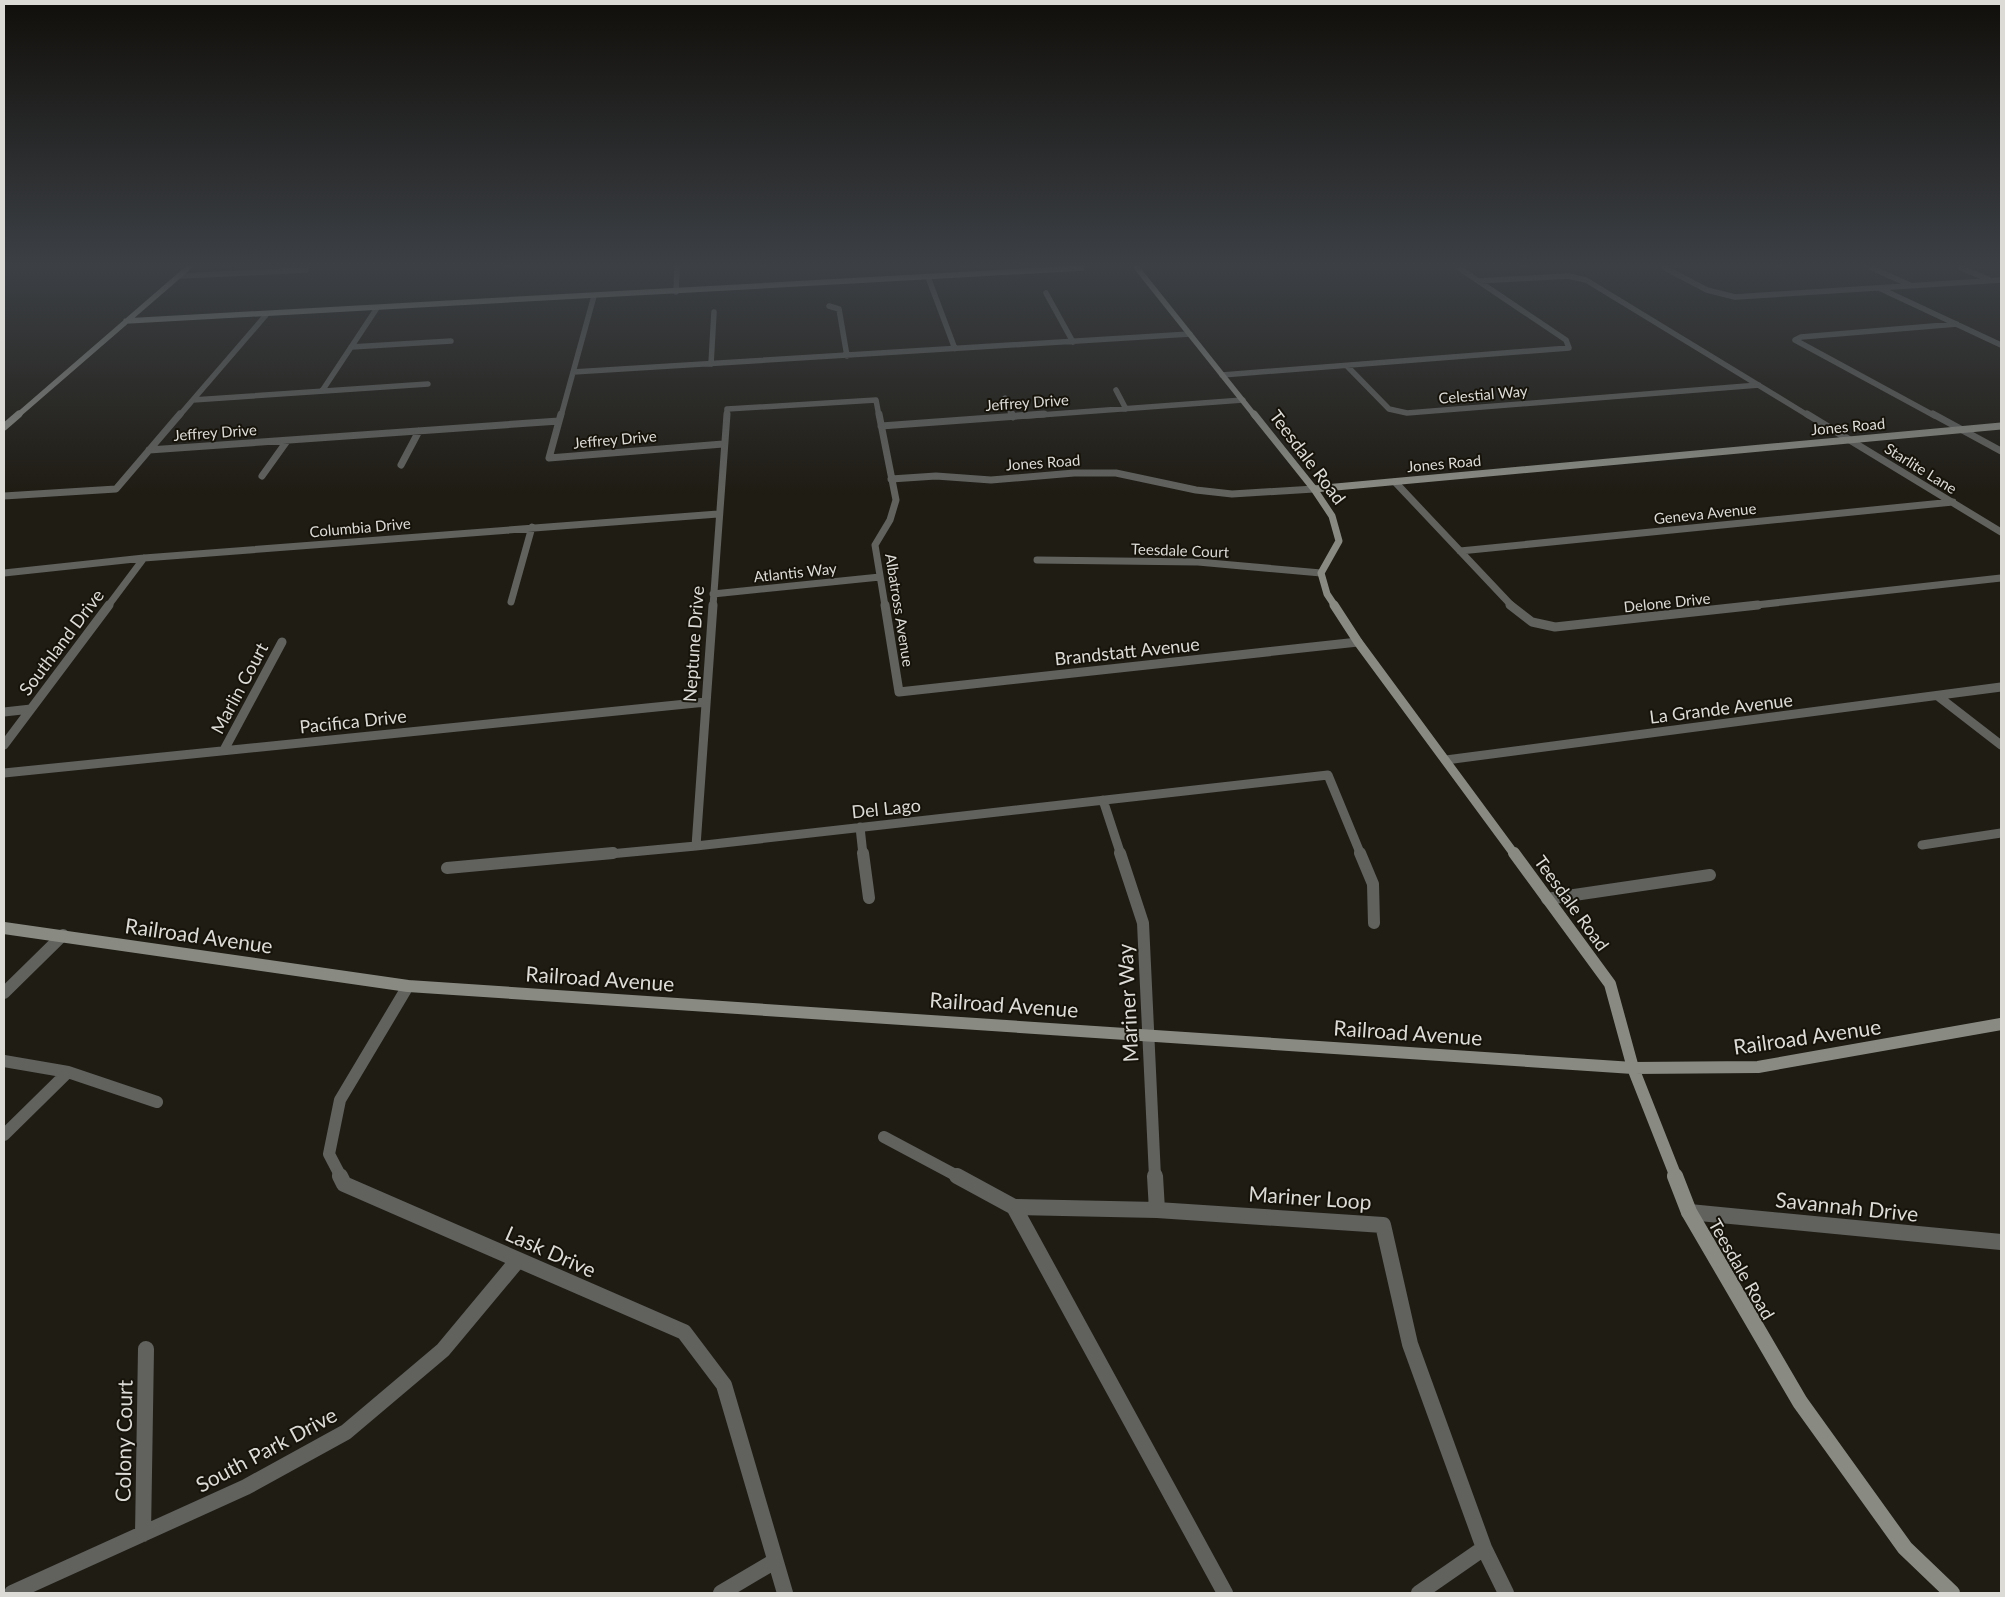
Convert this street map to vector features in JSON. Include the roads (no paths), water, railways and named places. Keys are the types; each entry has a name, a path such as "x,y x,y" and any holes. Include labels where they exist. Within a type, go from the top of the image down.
{"street":[{"path":"4,427 101,343"},
{"path":"149,450 241,343"},
{"path":"322,391 354,343"},
{"path":"351,347 426,343"},
{"path":"560,421 581,343"},
{"path":"711,364 712,343"},
{"path":"845,343 847,356"},
{"path":"953,343 955,349"},
{"path":"573,372 1064,343"},
{"name":"Teesdale Road","path":"1197,343 1314,489 1332,516 1338,541 1321,574 1327,594 1358,642 1610,984 1634,1068 1689,1212 1800,1402 1905,1548 1952,1593"},
{"path":"1222,375 1569,348 1567,343"},
{"name":"Starlite Lane","path":"1689,343 2001,532"},
{"path":"1800,343 2001,451"},
{"name":"Celestial Way","path":"1347,366 1389,408 1407,413 1759,385"},
{"path":"192,400 428,384"},
{"path":"1116,390 1126,409"},
{"path":"1004,398 1013,417"},
{"path":"723,444 727,409 876,400 881,426"},
{"name":"Jeffrey Drive","path":"881,426 1243,400"},
{"name":"Jeffrey Drive","path":"4,496 116,489 149,450 287,440 560,421 549,458 723,444"},
{"name":"Albatross Avenue","path":"881,426 896,500 890,520 875,545 899,692"},
{"name":"Jones Road","path":"891,479 936,476 991,480 1074,473 1116,473 1196,490 1232,494 1395,482 2001,426"},
{"path":"401,465 419,431"},
{"path":"262,476 287,440"},
{"name":"Neptune Drive","path":"696,846 723,444"},
{"name":"Delone Drive","path":"1395,482 1524,619 1543,627 1550,628 2001,578"},
{"name":"Geneva Avenue","path":"1460,551 1953,502"},
{"name":"Columbia Drive","path":"4,573 144,558 718,514"},
{"path":"511,602 532,527"},
{"name":"Southland Drive","path":"4,745 144,558"},
{"name":"Teesdale Court","path":"1037,560 1198,562 1321,574"},
{"name":"Atlantis Way","path":"713,594 880,577"},
{"name":"Marlin Court","path":"224,750 282,642"},
{"name":"Brandstatt Avenue","path":"899,692 1358,642"},
{"name":"La Grande Avenue","path":"1446,760 1939,697 2001,687"},
{"path":"1939,697 2001,745"},
{"name":"Pacifica Drive","path":"4,773 706,702"},
{"path":"4,712 31,709"},
{"name":"Del Lago","path":"446,868 696,846 1328,775 1373,884 1374,924"},
{"name":"Mariner Way","path":"1103,800 1144,923 1157,1210"},
{"path":"860,828 869,898"},
{"path":"1922,845 2001,833"},
{"path":"1547,899 1710,875"},
{"name":"Railroad Avenue","path":"4,928 64,935 408,986 1149,1034 1634,1068 1758,1067 2001,1024"},
{"path":"4,993 64,935"},
{"name":"Lask Drive","path":"408,986 340,1100 328,1154 344,1184 684,1332 724,1386 785,1593"},
{"path":"4,1061 68,1072 157,1102"},
{"path":"4,1135 68,1072"},
{"name":"Mariner Loop","path":"884,1137 1014,1207 1157,1210 1383,1225 1410,1344 1484,1548 1506,1593"},
{"path":"1014,1207 1225,1593"},
{"name":"Savannah Drive","path":"1689,1212 2001,1242"},
{"name":"South Park Drive","path":"12,1593 246,1488 346,1432 443,1350 518,1260"},
{"name":"Colony Court","path":"143,1534 146,1349"},
{"path":"1418,1593 1484,1548"},
{"path":"721,1593 775,1561"}]}
